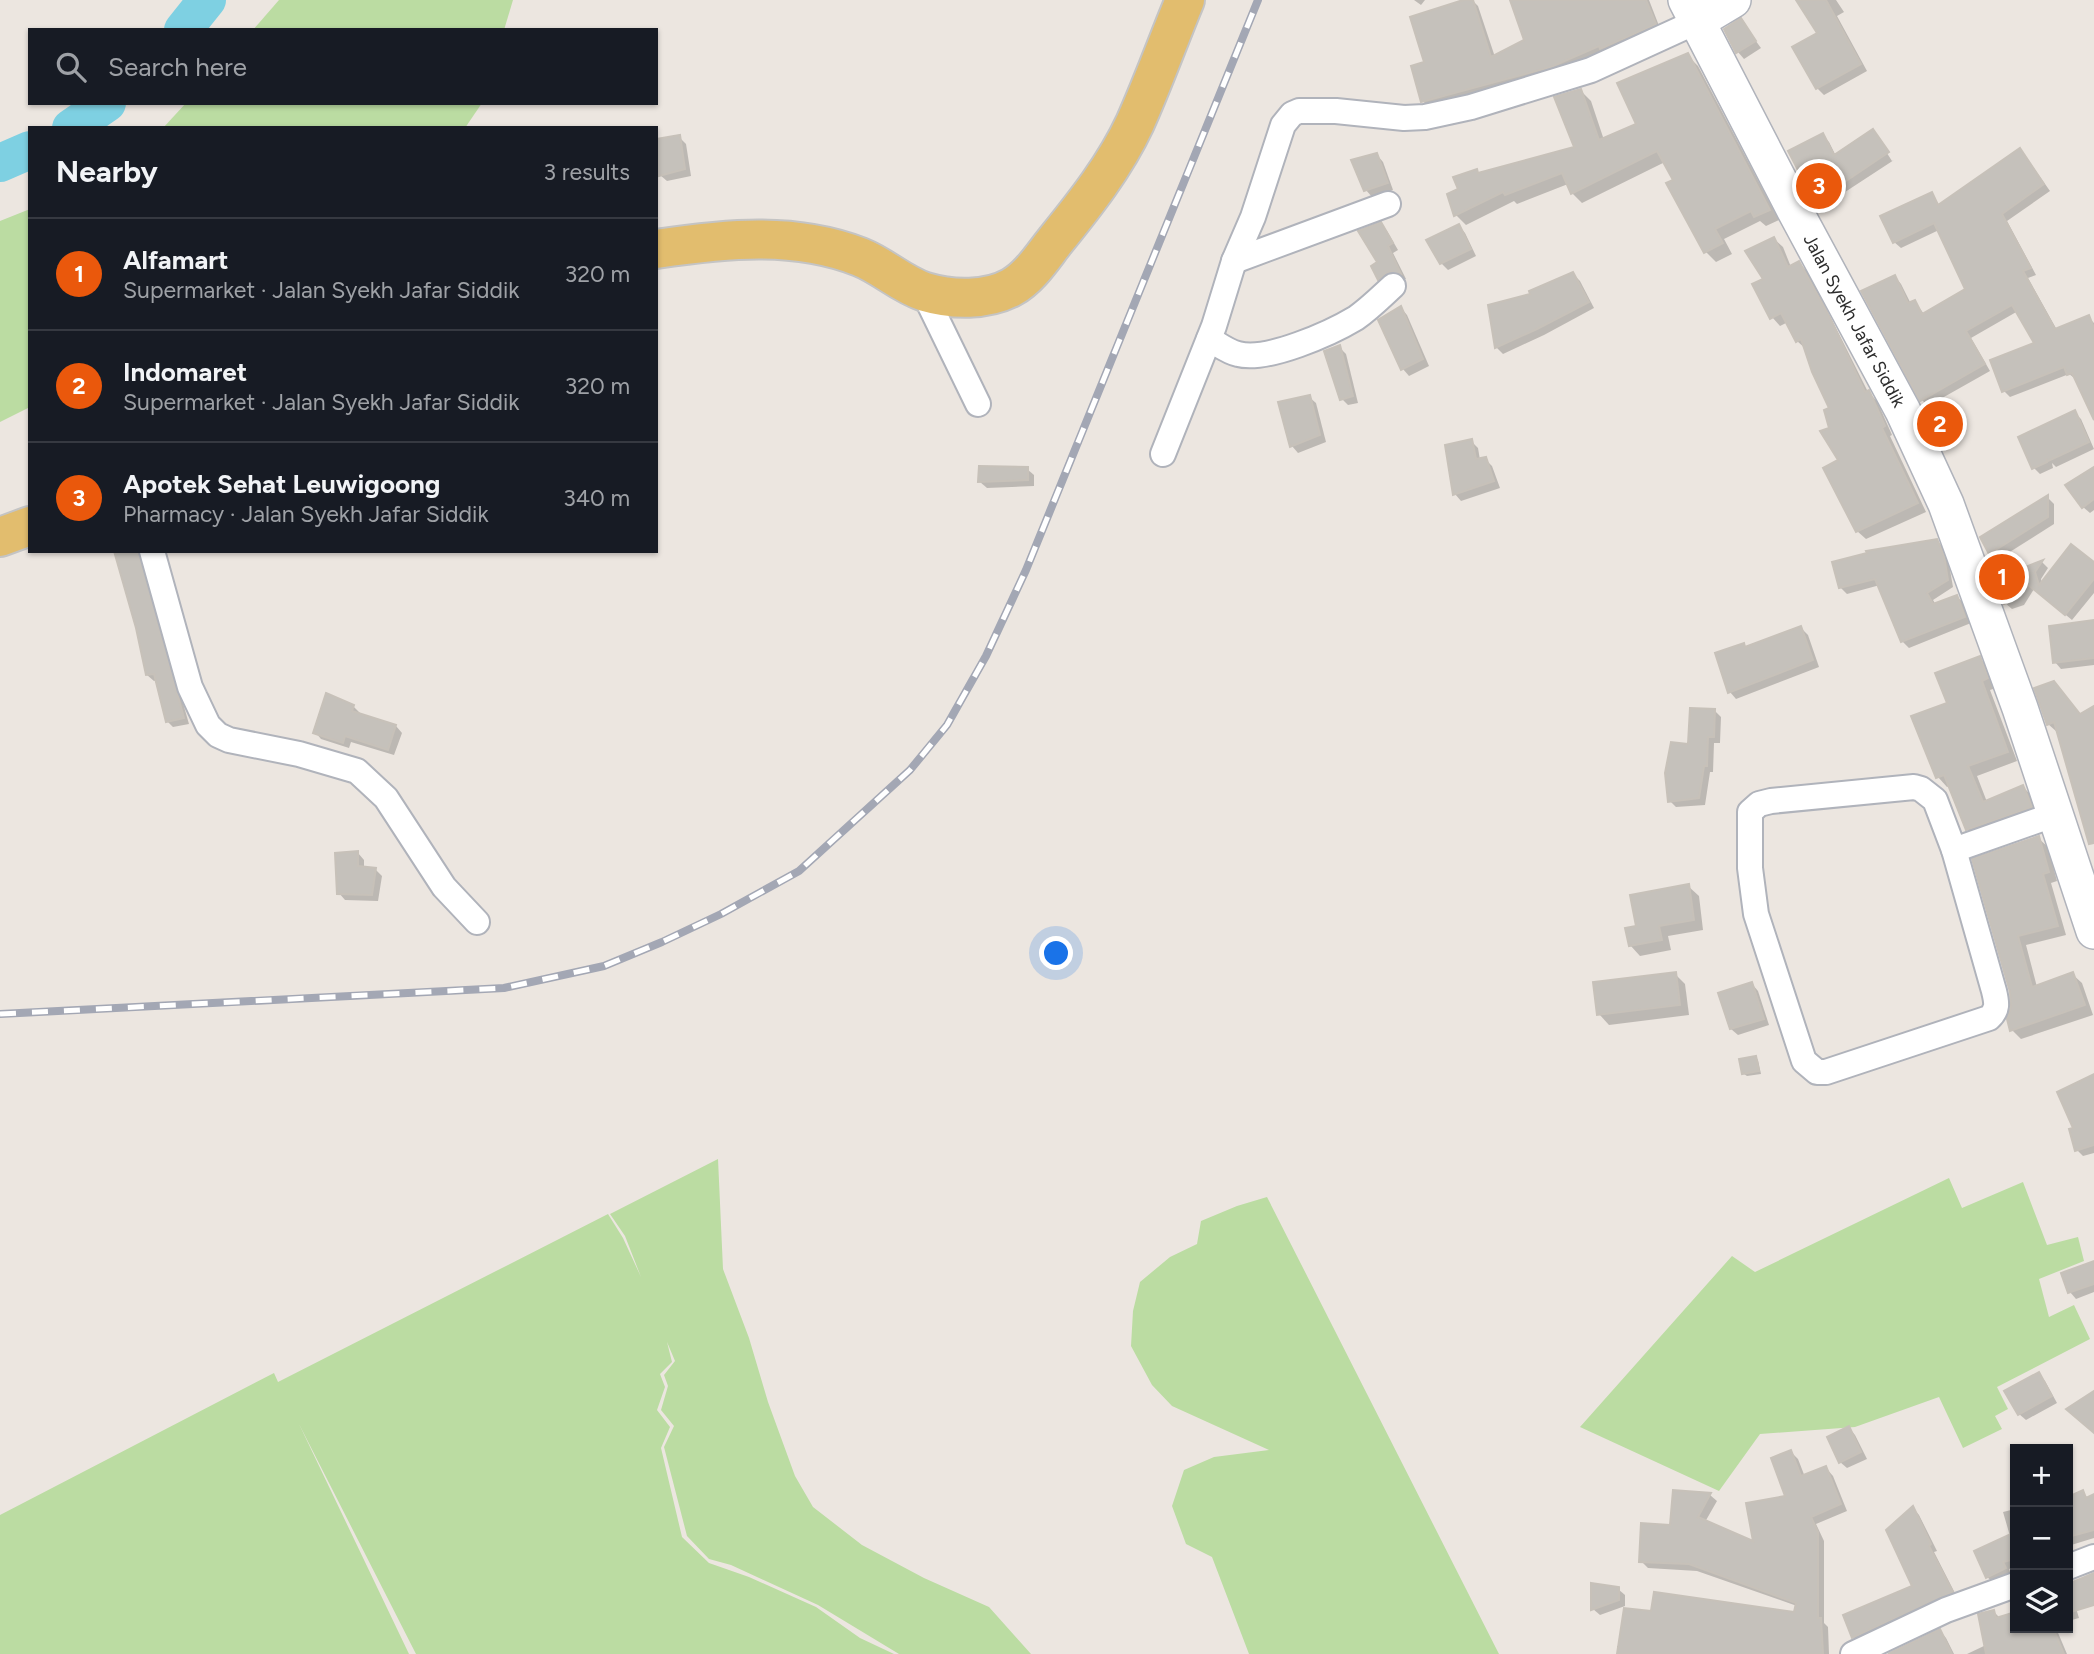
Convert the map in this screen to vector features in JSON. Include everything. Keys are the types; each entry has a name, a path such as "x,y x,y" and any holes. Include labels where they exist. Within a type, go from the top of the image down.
{"main road":[{"path":"658,249 772,238 803,241 829,246 860,257 922,291 966,298 994,294 1013,287 1031,271 1108,171 1135,124 1185,0"},
{"path":"1692,11 1733,0"},
{"name":"Jalan Syekh Jafar Siddik","path":"1692,11 1794,209 1903,411 1941,493 2020,708 2094,931"},
{"path":"0,537 28,527"}],"street":[{"path":"1163,454 1209,339 1283,125 1292,114 1299,111 1336,111 1404,118 1425,117 1471,107 1591,70 1692,11"},
{"path":"1234,261 1388,204"},
{"path":"1209,339 1241,355 1274,352 1339,328 1358,316 1393,286"},
{"path":"922,291 978,404"},
{"path":"153,553 190,687 208,725 218,735 229,740 299,754 357,771 386,798 444,887 477,922"},
{"path":"1921,789 1936,800 1954,850 1994,991 1997,1004 1995,1012 1989,1018 1976,1023 1826,1072 1817,1072 1804,1061 1756,914 1750,868 1750,811 1759,804 1772,801 1921,789"},
{"path":"1954,850 2056,814"},
{"path":"2073,1565 2094,1557"},
{"path":"1853,1654 1947,1610 2010,1587"}],"green space":[{"path":"279,0 513,0 505,28 255,28"},
{"path":"184,105 481,105 466,126 165,126"},
{"path":"28,210 28,408 0,422 0,221"},
{"path":"718,1159 723,1269 795,1476 813,1507 862,1545 924,1578 989,1607 1031,1654 899,1654 818,1605 731,1565 709,1559 687,1536 664,1447 674,1426 661,1410 668,1386 664,1375 675,1361 667,1342 672,1362 660,1374 665,1387 657,1410 670,1427 661,1448 682,1537 709,1563 749,1577 816,1607 860,1638 894,1654 416,1654 299,1424 409,1654 0,1654 0,1515 274,1373 278,1382 608,1214 623,1238 641,1277 625,1236 610,1214"},
{"path":"1949,1178 1962,1208 2023,1182 2047,1245 2078,1237 2084,1261 2039,1279 2049,1317 2074,1305 2090,1339 1997,1387 2008,1409 1995,1416 2002,1429 1963,1448 1939,1397 1855,1427 1760,1434 1719,1491 1580,1427 1732,1256 1755,1272"},
{"path":"1267,1197 1499,1654 1249,1654 1212,1557 1186,1544 1172,1506 1184,1470 1214,1457 1269,1450 1172,1406 1152,1385 1131,1346 1133,1311 1140,1282 1170,1257 1197,1244 1201,1221"}],"building":[{"path":"1463,0 1473,0 1491,57 1524,40 1510,0 1646,0 1656,24 1551,67 1421,102 1411,66 1424,62 1410,17"},
{"path":"1796,0 1826,0 1861,64 1816,89 1792,47 1817,33"},
{"path":"1741,18 1756,41 1736,53 1724,29"},
{"path":"1688,53 1770,210 1754,217 1751,211 1715,229 1723,243 1704,253 1666,183 1673,180 1657,151 1571,194 1562,173 1505,195 1503,192 1454,216 1447,194 1458,189 1453,177 1477,169 1478,173 1574,147 1554,97 1581,89 1599,140 1636,124 1617,83"},
{"path":"1873,129 1889,152 1834,189 1822,165 1801,176 1788,151 1823,133 1834,155"},
{"path":"680,135 685,169 659,176 658,139"},
{"path":"2020,148 2044,184 2002,214 2031,268 2023,271 2055,329 2089,315 2094,328 2094,420 2072,373 2067,375 2064,367 2002,392 1990,360 2034,343 2012,305 1966,331 1985,364 1920,401 1861,291 1895,275 1908,303 1915,300 1922,314 1965,289 1934,223 1893,243 1880,216 1932,192 1938,205"},
{"path":"1377,153 1388,183 1364,191 1351,160"},
{"path":"1381,222 1393,243 1388,246 1401,274 1389,272 1378,280 1371,266 1377,262 1358,231"},
{"path":"1459,224 1471,249 1440,264 1426,240"},
{"path":"1774,237 1788,267 1799,261 1829,316 1865,392 1869,390 1885,426 1882,428 1918,503 1856,532 1823,468 1838,460 1820,431 1829,428 1824,410 1829,408 1812,372 1801,339 1796,342 1781,313 1770,319 1752,284 1763,279 1745,251"},
{"path":"1573,272 1589,302 1495,348 1488,305 1530,294 1529,291"},
{"path":"1401,306 1423,359 1401,370 1378,320"},
{"path":"1340,345 1353,396 1340,400 1324,351"},
{"path":"1310,395 1320,435 1290,447 1278,402"},
{"path":"2075,410 2089,442 2032,469 2018,437"},
{"path":"1472,439 1476,459 1486,457 1494,481 1453,495 1445,445"},
{"path":"979,466 1028,467 1028,480 978,482"},
{"path":"2094,467 2094,499 2082,508 2065,485"},
{"path":"2048,495 2048,517 1989,554 1980,537"},
{"path":"1937,539 1944,556 1948,580 1927,593 1933,604 1957,595 1965,617 1901,642 1875,579 1839,588 1832,562 1867,553 1866,551"},
{"path":"2071,544 2094,562 2094,579 2065,615 2027,584 2017,599 2004,604 1995,579 2043,560 2035,572 2039,585"},
{"path":"115,553 139,553 184,718 166,722 154,674 146,675"},
{"path":"2094,620 2094,658 2053,663 2049,626"},
{"path":"1801,626 1813,660 1728,693 1715,653 1744,643 1745,647"},
{"path":"1980,656 1988,678 1982,681 2008,752 1968,766 1983,802 2023,785 2032,807 1966,830 1944,775 1936,778 1911,716 1947,703 1935,673"},
{"path":"2054,681 2080,714 2094,706 2094,843 2089,844 2054,722 2047,725 2034,688"},
{"path":"326,693 354,705 352,711 396,725 388,750 345,736 343,743 313,733"},
{"path":"1690,708 1715,709 1714,737 1708,737 1707,766 1704,766 1699,798 1668,802 1665,773 1671,742 1688,744"},
{"path":"2039,836 2049,872 2043,874 2058,926 2018,936 2032,987 2073,972 2085,1005 2010,1031 2007,1019 2011,1007 2010,992 1972,859"},
{"path":"358,851 358,866 376,868 372,895 337,894 335,853"},
{"path":"1689,884 1694,920 1659,926 1662,940 1629,946 1625,928 1636,926 1630,895"},
{"path":"1676,972 1680,1005 1597,1015 1593,982"},
{"path":"1752,982 1764,1019 1730,1029 1718,993"},
{"path":"1756,1056 1759,1071 1742,1074 1739,1059"},
{"path":"2094,1074 2094,1145 2075,1151 2069,1129 2073,1128 2057,1092"},
{"path":"2094,1261 2094,1284 2068,1293 2061,1273"},
{"path":"2039,1372 2052,1396 2018,1415 2004,1391"},
{"path":"2094,1391 2094,1433 2066,1409"},
{"path":"1849,1426 1861,1452 1839,1463 1827,1437"},
{"path":"1791,1450 1801,1476 1826,1466 1841,1504 1811,1517 1818,1532 1818,1618 1821,1618 1823,1654 1617,1654 1624,1608 1651,1611 1654,1592 1794,1612 1796,1603 1689,1564 1639,1562 1641,1523 1670,1525 1673,1490 1711,1493 1698,1517 1753,1541 1746,1503 1785,1496 1771,1458"},
{"path":"2083,1490 2086,1498 2094,1494 2094,1530 2073,1536 2073,1495"},
{"path":"1913,1506 1931,1544 1929,1546 1953,1592 1852,1638 1843,1615 1912,1586 1886,1530"},
{"path":"2010,1534 2010,1560 2003,1562 2006,1568 1986,1578 1974,1551"},
{"path":"2094,1573 2094,1605 2073,1611 2073,1582"},
{"path":"1591,1583 1619,1587 1619,1600 1591,1610"},
{"path":"1994,1610 1996,1618 2010,1614 2010,1633 2055,1633 2064,1654 1986,1654 1978,1614"},
{"path":"1940,1629 1952,1654 1888,1654"}],"waterway":[{"path":"185,28 207,0"},
{"path":"74,126 104,105"},
{"path":"0,163 28,151"}],"railway":[{"path":"0,1014 504,988 604,966 721,914 799,871 910,770 947,725 986,656 1026,570 1258,0"}],"place":[{"name":"Apotek Sehat Leuwigoong","path":"1819,186"},
{"name":"Indomaret","path":"1940,424"},
{"name":"Alfamart","path":"2002,577"}]}
